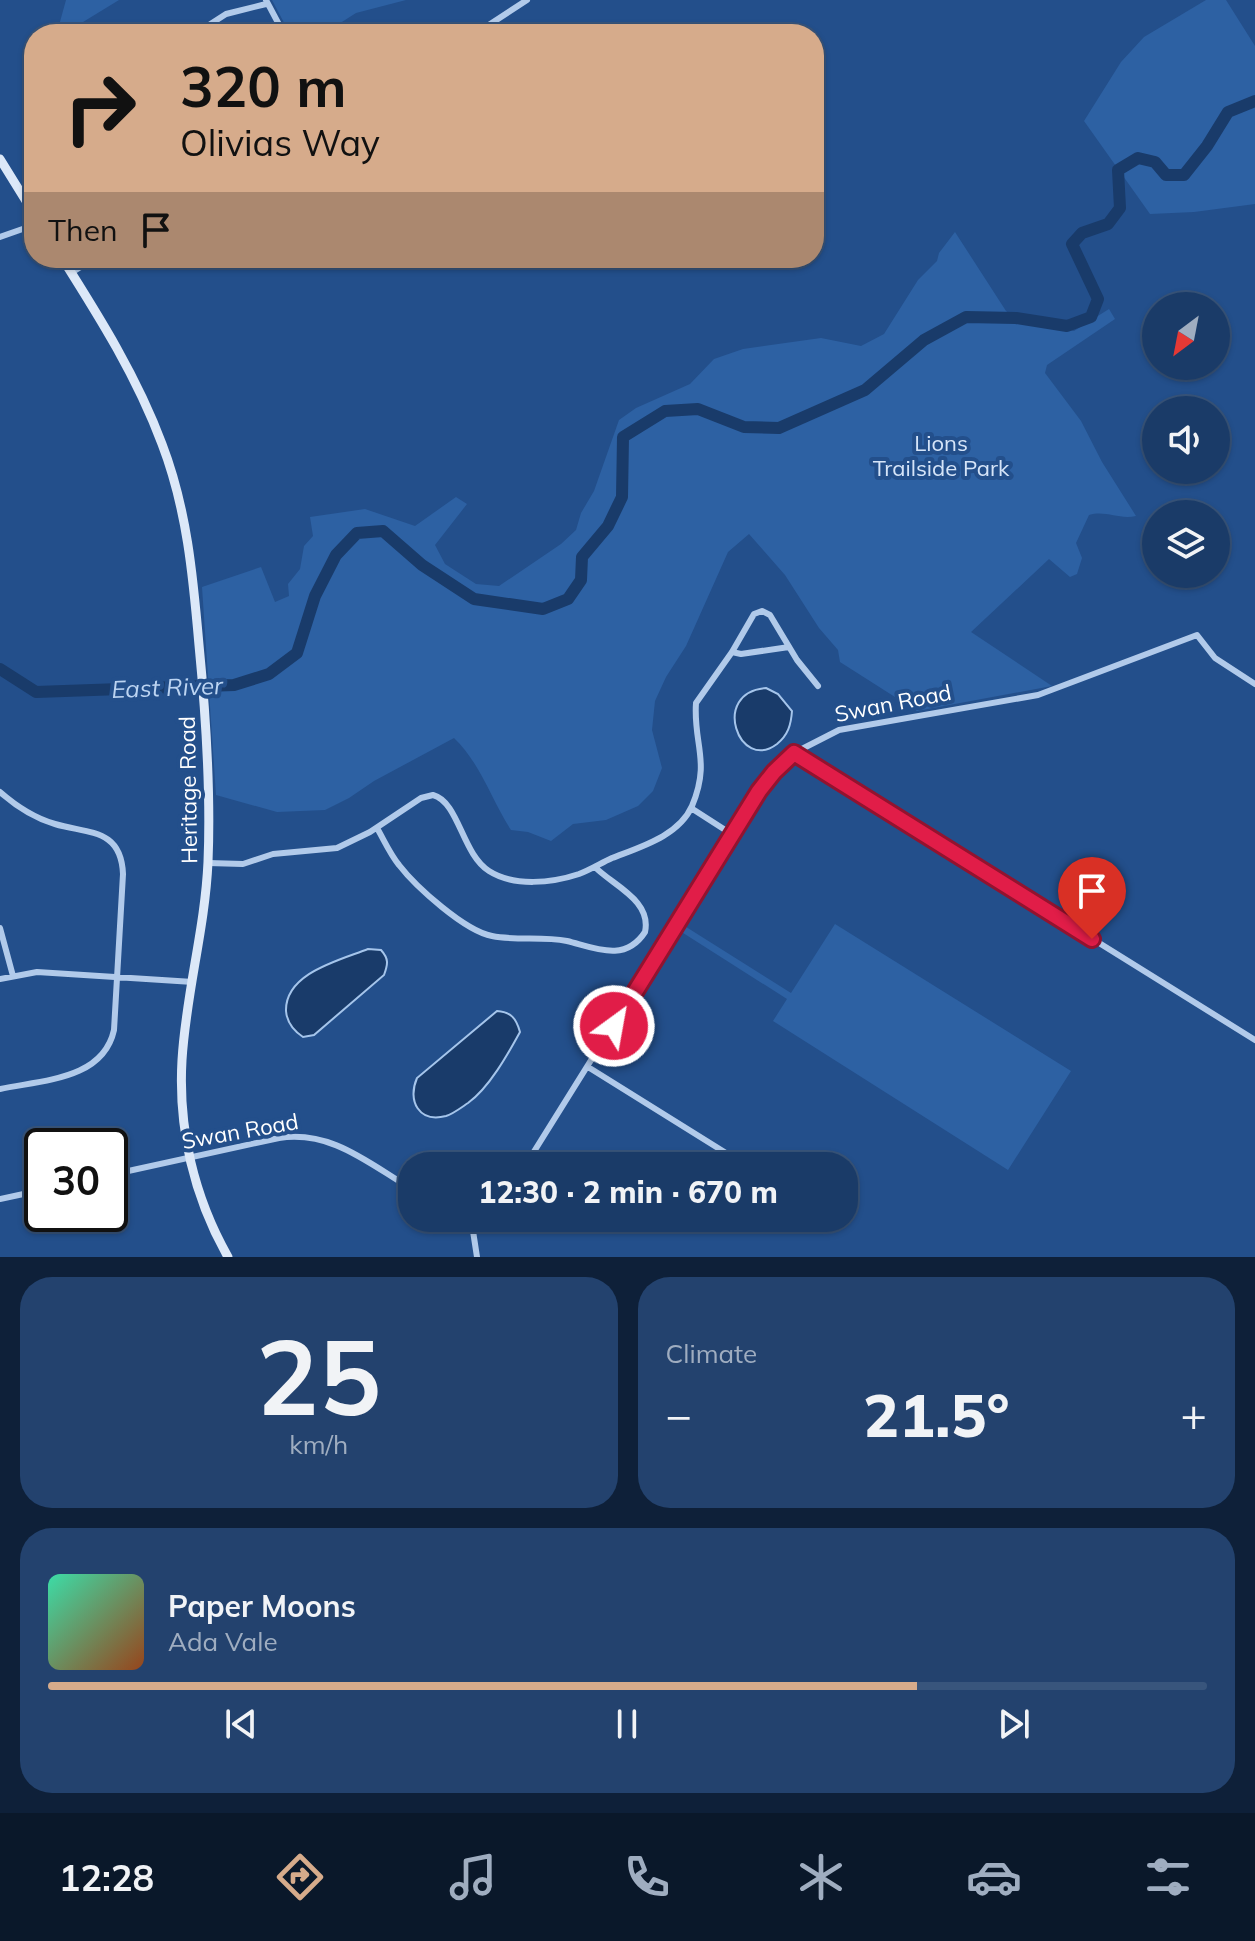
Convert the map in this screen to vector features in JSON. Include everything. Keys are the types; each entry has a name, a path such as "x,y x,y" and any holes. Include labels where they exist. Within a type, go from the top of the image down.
{"main road":[{"path":"0,159 24,198"},
{"name":"Heritage Road","path":"68,268 137,384 173,475 192,565 205,705 208,863 181,1083 190,1158 202,1201 228,1257"}],"street":[{"path":"490,24 527,0"},
{"path":"210,24 226,14 266,2 278,24"},
{"path":"0,237 24,230"},
{"path":"71,273 79,268"},
{"path":"208,863 243,864 273,854 333,849 377,828 421,798 435,795 447,804 474,858 502,878 518,881 580,874 657,840 683,819 691,808 703,768 696,703 753,616 760,612 770,615 818,686"},
{"name":"Swan Road","path":"534,1152 767,780 794,753 824,736 852,726 1051,692 1197,635 1215,658 1255,684"},
{"path":"732,652 741,654 789,647"},
{"path":"794,753 1255,1040"},
{"path":"0,792 36,817 99,834 117,849 123,869 114,1030 109,1047 98,1061 75,1073 0,1089"},
{"path":"691,808 733,835"},
{"path":"377,828 404,871 449,911 479,932 499,937 563,941 599,951 615,951 630,946 645,932 643,913 625,890 595,867"},
{"path":"0,928 13,976"},
{"path":"0,979 37,972 193,982"},
{"path":"588,1067 724,1152"},
{"name":"Swan Road","path":"128,1171 279,1138 314,1137 337,1144 398,1181"},
{"path":"0,1199 24,1194"},
{"path":"473,1232 477,1257"}],"green space":[{"path":"66,0 119,0 84,24 59,24"},
{"path":"272,0 406,0 356,13 339,24 285,24"},
{"path":"1206,0 1226,0 1255,46 1255,204 1150,214 1084,121 1121,62 1144,37"},
{"name":"Lions Trailside Park","path":"955,232 1006,311 1022,324 1074,331 1109,309 1115,319 1047,365 1045,373 1081,421 1136,516 1089,515 1076,543 1082,558 1077,574 1070,577 1049,559 971,632 1052,686 917,711 840,662 838,650 819,628 785,575 749,534 728,552 686,646 655,701 652,730 662,768 653,791 638,806 606,820 573,824 551,841 528,832 511,830 479,770 454,738 325,810 277,812 216,795 202,587 261,567 275,602 289,596 288,584 300,569 304,546 313,536 310,517 365,509 415,526 456,497 467,504 435,545 445,564 476,584 499,586 561,544 576,530 581,513 594,491 619,420 636,408 690,384 714,359 743,349 821,338 861,346 884,334 918,280 937,261 939,253"},
{"path":"835,924 1071,1071 1008,1170 773,1021 787,999 680,931 683,925 791,993"}],"shaded area":[{"path":"766,688 778,694 792,711 784,737 763,750 751,748 742,740 736,728 735,715 739,703 749,693"},
{"path":"368,949 381,950 387,959 384,975 314,1035 300,1035 289,1023 286,1011 294,987 329,963"},
{"path":"497,1011 512,1017 520,1032 491,1080 476,1097 452,1114 437,1117 422,1113 414,1095 417,1078"}],"waterway":[{"name":"East River","path":"0,669 36,692 234,685 269,674 297,653 315,596 336,555 357,533 383,531 422,565 474,599 543,609 568,599 581,580 582,557 608,526 622,497 623,437 665,411 698,409 744,427 779,428 865,390 924,340 966,317 1016,318 1067,326 1091,317 1098,299 1072,244 1082,233 1108,224 1120,208 1118,170 1138,158 1155,162 1166,175 1184,175 1228,112 1255,101"}],"route":[{"path":"614,1026 759,791 794,753 1092,939"}]}
